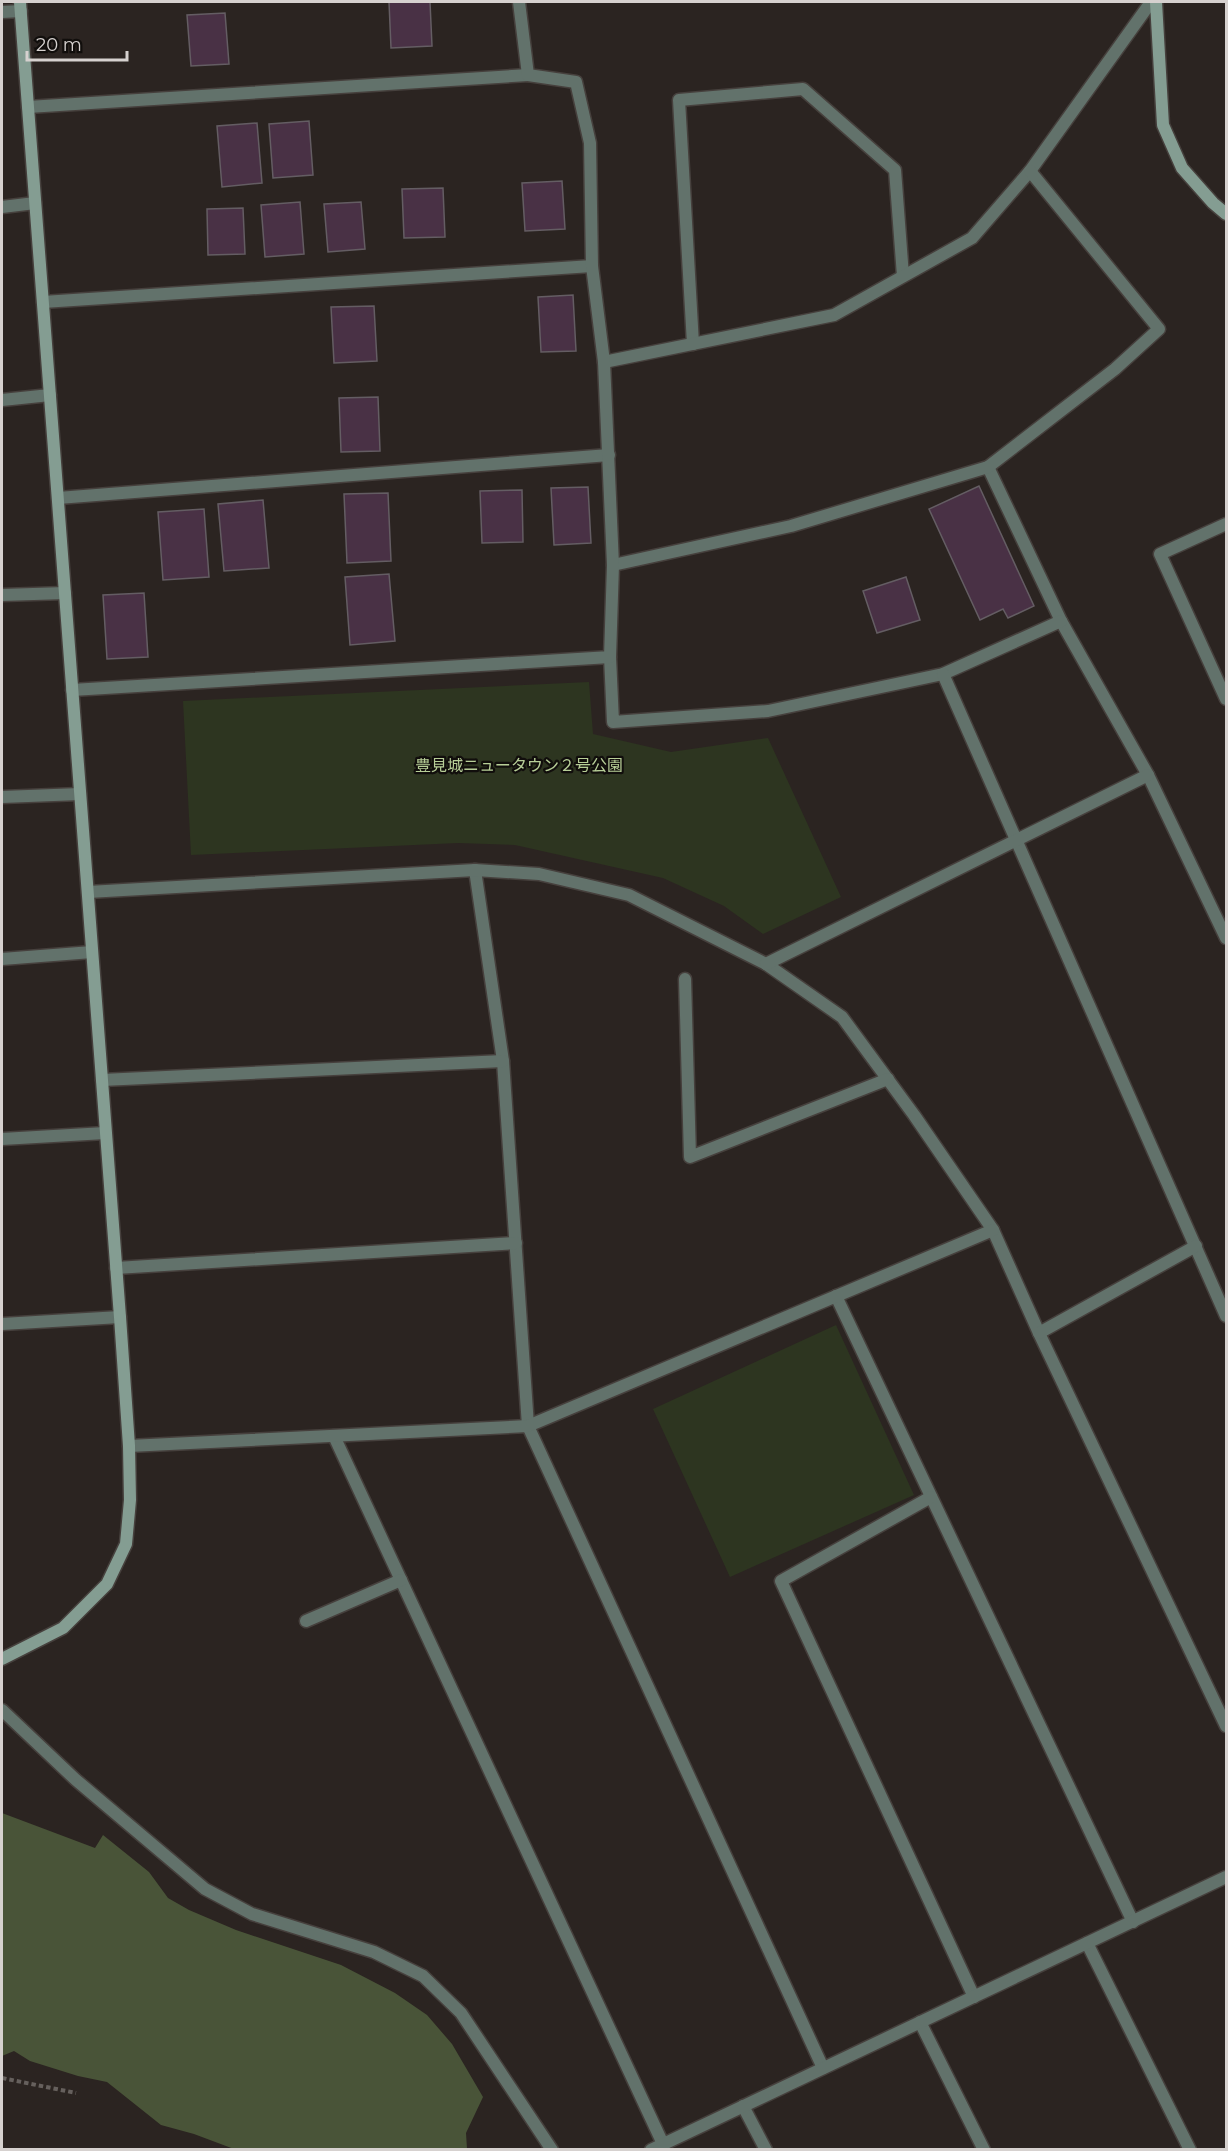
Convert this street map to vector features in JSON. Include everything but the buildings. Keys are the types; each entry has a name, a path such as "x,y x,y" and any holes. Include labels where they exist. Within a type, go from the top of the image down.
{"street":[{"path":"519,2 528,75"},
{"path":"604,362 834,315 972,238 1030,171 1151,2"},
{"path":"1156,2 1163,125 1182,168 1213,203 1227,214"},
{"path":"2,12 20,6 120,1317 129,1446 130,1500 126,1544 107,1584 63,1628 2,1659"},
{"path":"28,107 528,75 576,82 590,143 592,267 604,362 613,565 610,657 613,722 768,711 943,674 1061,621"},
{"path":"693,344 679,100 803,89 895,170 903,276"},
{"path":"613,565 791,526 988,467 1115,369 1159,329 1030,171"},
{"path":"2,207 35,203"},
{"path":"43,302 592,267"},
{"path":"2,400 50,395"},
{"path":"58,498 609,455"},
{"path":"988,467 1061,621 1148,775 1227,938"},
{"path":"1227,524 1160,554 1227,699"},
{"path":"2,595 65,593"},
{"path":"72,690 610,657"},
{"path":"943,674 1227,1316"},
{"path":"766,964 1148,775"},
{"path":"2,797 80,794"},
{"path":"88,892 475,870 538,874 629,895 766,964 842,1017 993,1230 1039,1333 1227,1726"},
{"path":"475,870 503,1061 528,1426 823,2067"},
{"path":"2,960 92,952"},
{"path":"685,979 690,1157 888,1079"},
{"path":"102,1080 503,1061"},
{"path":"2,1139 105,1133"},
{"path":"129,1446 528,1426 993,1230"},
{"path":"116,1268 516,1243"},
{"path":"1039,1333 1196,1246"},
{"path":"836,1296 1133,1922"},
{"path":"2,1324 120,1317"},
{"path":"334,1436 663,2144"},
{"path":"931,1497 781,1581 974,1997"},
{"path":"306,1621 402,1580"},
{"path":"2,1710 76,1780 205,1889 252,1914 374,1952 423,1976 461,2013 552,2150"},
{"path":"651,2150 1227,1877"},
{"path":"1087,1943 1190,2150"},
{"path":"920,2022 984,2150"},
{"path":"743,2106 766,2150"}],"path":[{"path":"2,2078 76,2093"}],"green space":[{"name":"豊見城ニュータウン２号公園","path":"589,682 593,734 671,752 768,738 841,897 763,934 724,906 663,878 515,845 458,843 191,855 183,701"},
{"path":"836,1325 914,1495 730,1577 653,1409"},
{"path":"2,1813 95,1848 103,1835 149,1872 168,1898 189,1910 236,1930 341,1965 395,1993 427,2015 452,2044 483,2097 466,2133 467,2149 234,2149 161,2125 107,2082 78,2076 30,2061 14,2051 2,2056"}]}
